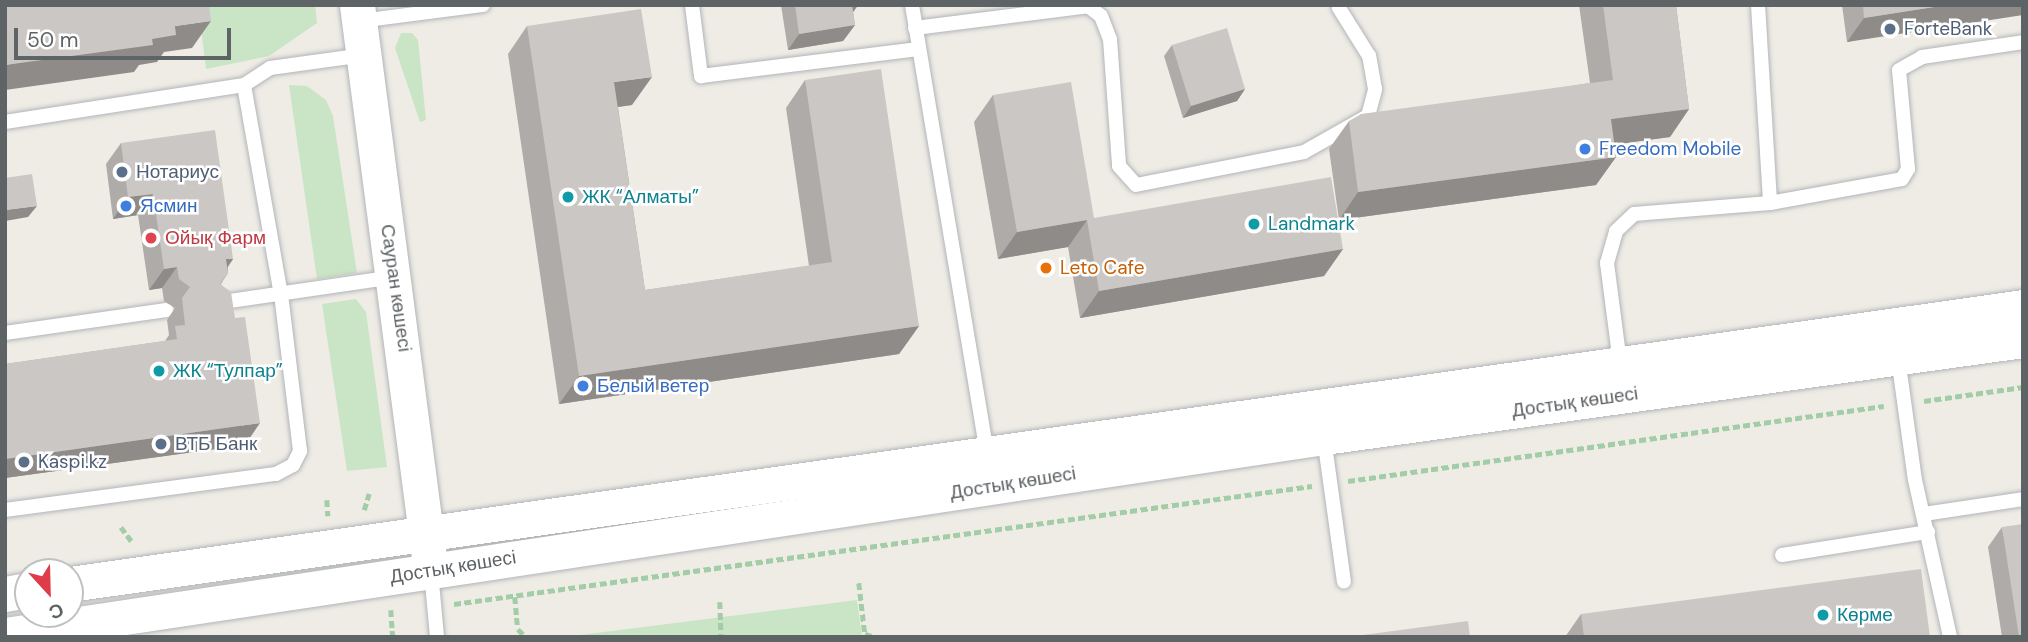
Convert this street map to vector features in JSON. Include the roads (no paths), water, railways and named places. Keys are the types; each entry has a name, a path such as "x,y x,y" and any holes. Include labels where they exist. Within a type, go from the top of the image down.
{"street":[{"name":"Сауран көшесі","path":"360,27 395,277 430,571"},
{"name":"Достық көшесі","path":"84,582 2023,307"},
{"name":"Достық көшесі","path":"5,635 1324,437 2023,340"}],"lane":[{"path":"5,122 244,85 270,68 360,27 483,5"},
{"path":"692,5 701,76 918,48"},
{"path":"912,5 988,454"},
{"path":"1758,5 1770,203"},
{"path":"915,29 1088,6 1101,16 1110,39 1119,166 1136,185 1304,152 1368,116 1375,89 1369,56 1339,8"},
{"path":"1620,365 1607,263 1616,231 1634,214 1770,203 1902,179 1908,169 1899,70 1922,57 2023,43"},
{"path":"5,510 276,474 293,465 300,451 281,295 244,85"},
{"path":"215,304 395,277"},
{"path":"5,333 166,310"},
{"path":"1898,358 1924,514 1950,637"},
{"path":"1324,437 1344,582"},
{"path":"1924,514 2023,499"},
{"path":"1782,555 1928,532"},
{"path":"430,571 437,637"}],"place":[{"name":"ForteBank","path":"1890,29"},
{"name":"Freedom Mobile","path":"1585,149"},
{"name":"Нотариус","path":"122,172"},
{"name":"ЖК “Алматы”","path":"568,197"},
{"name":"Ясмин","path":"126,206"},
{"name":"Landmark","path":"1254,224"},
{"name":"Ойық Фарм","path":"151,238"},
{"name":"Leto Cafe","path":"1046,268"},
{"name":"ЖК “Тулпар”","path":"159,371"},
{"name":"Белый ветер","path":"583,386"},
{"name":"ВТБ Банк","path":"161,444"},
{"name":"Kaspi.kz","path":"24,462"},
{"name":"Көрме","path":"1823,615"}]}
